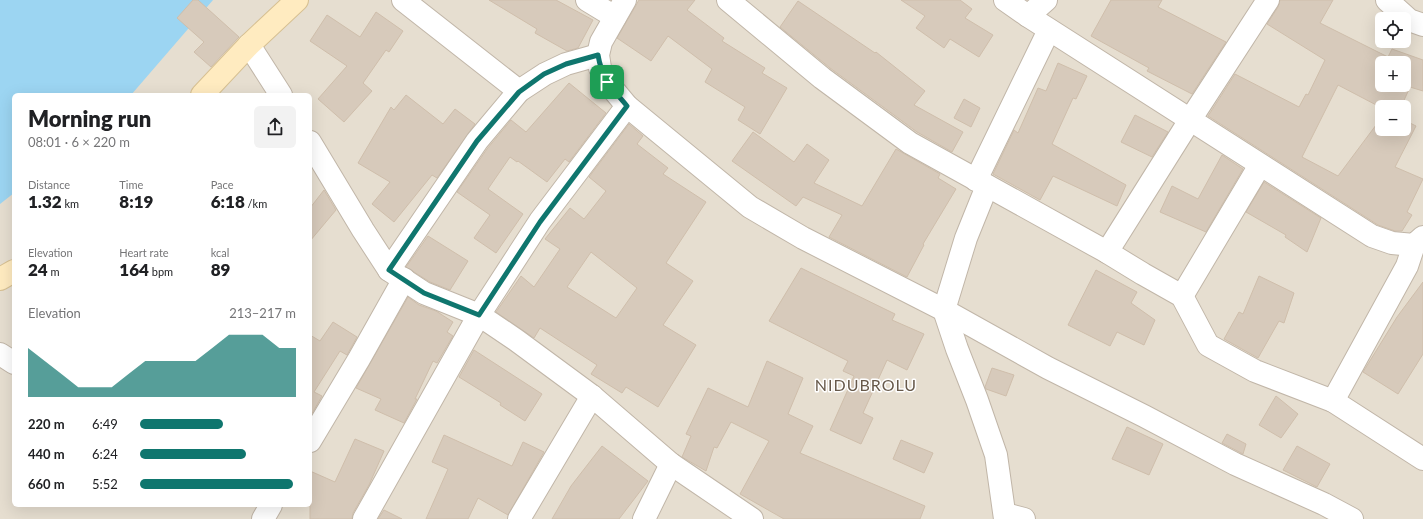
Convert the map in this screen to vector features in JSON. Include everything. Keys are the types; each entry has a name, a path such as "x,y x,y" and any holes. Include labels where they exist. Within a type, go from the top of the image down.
{"main road":[{"path":"204,93 249,45 297,0"}],"street":[{"path":"403,0 519,92"},
{"path":"587,0 620,8 601,42 598,55 600,68 607,82 627,106 750,207 802,238 944,310 1048,368 1235,464 1324,504 1352,519"},
{"path":"728,0 822,78 910,143 1182,296 1208,345 1255,371 1333,401 1423,459"},
{"path":"1005,0 1049,30 1372,236 1392,243 1418,241 1407,266 1333,401"},
{"path":"1028,16 1046,0"},
{"path":"1106,252 1268,0"},
{"path":"1387,0 1409,20 1423,25"},
{"path":"1011,517 996,455 944,310 982,183 1049,30"},
{"path":"249,45 280,93"},
{"path":"312,438 359,359 396,274 477,141 519,92 544,74 559,67 598,55"},
{"path":"364,519 479,315 540,222 627,106"},
{"path":"312,145 363,230 396,274 424,293 479,315 516,340 592,396 671,464 752,519"},
{"path":"1182,296 1260,165"},
{"path":"0,354 12,362"},
{"path":"519,519 592,396"},
{"path":"644,519 671,464"},
{"path":"263,519 270,507"}],"shaded area":[{"path":"0,0 1423,0 1423,519 0,519"}],"water":[{"path":"0,0 213,0 133,93 12,93 12,195 0,204"}],"building":[{"path":"193,0 198,0 239,37 211,67 194,52 204,42 177,18"},
{"path":"489,0 556,0 593,20 578,48 567,51 535,33 537,29"},
{"path":"639,0 695,0 687,10 724,38 722,41 765,68 762,73 787,88 760,134 738,120 745,107 705,82 712,69 668,36 651,61 617,38"},
{"path":"901,0 960,0 972,9 965,18 993,35 979,57 950,39 944,48 916,28 925,16"},
{"path":"1111,0 1162,0 1158,7 1226,42 1192,94 1147,71 1149,68 1091,36"},
{"path":"1280,0 1333,0 1320,23 1386,56 1375,56 1375,92 1408,92 1404,100 1375,100 1375,104 1338,85 1302,157 1338,176 1375,126 1375,136 1411,136 1395,167 1423,179 1407,212 1412,215 1402,231 1395,231 1378,225 1208,116 1235,74 1299,107 1306,94 1308,95 1325,60 1267,24 1278,7"},
{"path":"798,1 875,53 876,52 925,91 914,105 963,132 952,152 917,132 830,68 780,27"},
{"path":"376,12 403,31 389,52 386,50 363,83 372,91 344,122 318,99 347,66 310,41 327,15 360,37"},
{"path":"1392,49 1423,60 1423,91 1411,87 1411,56 1388,56"},
{"path":"1058,63 1087,76 1076,99 1073,98 1052,144 1126,185 1117,206 1053,176 1040,200 993,174 1014,130 1018,133 1038,88 1046,91"},
{"path":"569,83 606,113 569,162 565,159 547,182 510,157 488,189 523,214 496,253 474,238 490,215 457,192 487,149 511,120 526,132"},
{"path":"406,95 443,124 455,109 475,124 437,178 432,175 394,222 372,204 390,182 358,163 391,107 394,110"},
{"path":"964,99 980,108 971,127 954,118"},
{"path":"1135,115 1168,132 1152,157 1121,142"},
{"path":"629,124 643,136 637,144 668,168 663,174 706,202 666,263 693,281 663,325 696,345 658,407 626,387 622,393 591,374 597,365 540,328 534,338 496,312 521,276 534,287 560,249 545,239 570,208 584,219 606,191 589,177","holes":["591,252 637,288 616,318 567,287"]},
{"path":"1411,124 1416,126 1411,136"},
{"path":"753,132 794,162 807,144 829,160 814,183 862,206 896,149 940,174 938,178 956,189 923,244 924,245 907,277 829,237 842,215 803,197 796,206 732,161"},
{"path":"1222,155 1243,169 1206,232 1160,212 1172,186 1198,199"},
{"path":"1264,182 1321,218 1307,252 1285,237 1286,235 1246,212"},
{"path":"324,190 336,210 312,239 312,205"},
{"path":"428,236 468,261 450,290 430,282 406,267"},
{"path":"801,268 895,314 892,320 924,334 907,370 887,360 863,413 873,418 861,444 830,430 854,376 843,371 848,361 769,321"},
{"path":"1096,270 1137,292 1131,303 1155,320 1144,345 1117,332 1110,346 1068,325"},
{"path":"1259,276 1294,293 1284,323 1279,321 1258,358 1224,339 1239,312 1243,314"},
{"path":"1423,282 1423,354 1398,394 1363,372 1397,317"},
{"path":"408,297 419,305 436,311 453,322 447,332 453,336 437,363 433,361 415,399 417,399 404,423 375,410 381,399 356,388"},
{"path":"333,322 357,337 347,355 340,351 314,392 322,396 312,414 312,336 320,341"},
{"path":"474,350 542,394 525,421 500,405 501,403 459,377"},
{"path":"767,361 803,378 788,414 813,426 800,453 925,506 920,519 784,519 740,494 769,441 731,422 717,448 714,447 706,471 682,457 691,436 686,434 708,388 748,407"},
{"path":"992,368 1014,375 1006,396 986,389 985,387"},
{"path":"1276,396 1298,414 1281,438 1259,425"},
{"path":"1127,427 1163,444 1149,475 1112,459"},
{"path":"1227,434 1246,444 1243,454 1222,443"},
{"path":"444,435 512,466 523,442 544,452 508,515 478,498 468,519 426,519 448,469 432,462"},
{"path":"355,439 384,451 369,485 353,513 352,519 310,519 310,507 312,507 312,472 335,482"},
{"path":"901,440 933,453 924,473 893,459"},
{"path":"602,446 648,481 619,519 552,519 571,486"},
{"path":"1297,446 1330,464 1317,487 1283,470"},
{"path":"384,510 402,519 378,519"}],"district":[{"name":"NIDUBROLU","path":"866,384"}],"route":[{"path":"598,55 600,68 607,82 627,106 540,222 479,315 424,293 389,270 477,141 519,92 544,74 566,64 598,55"}]}
